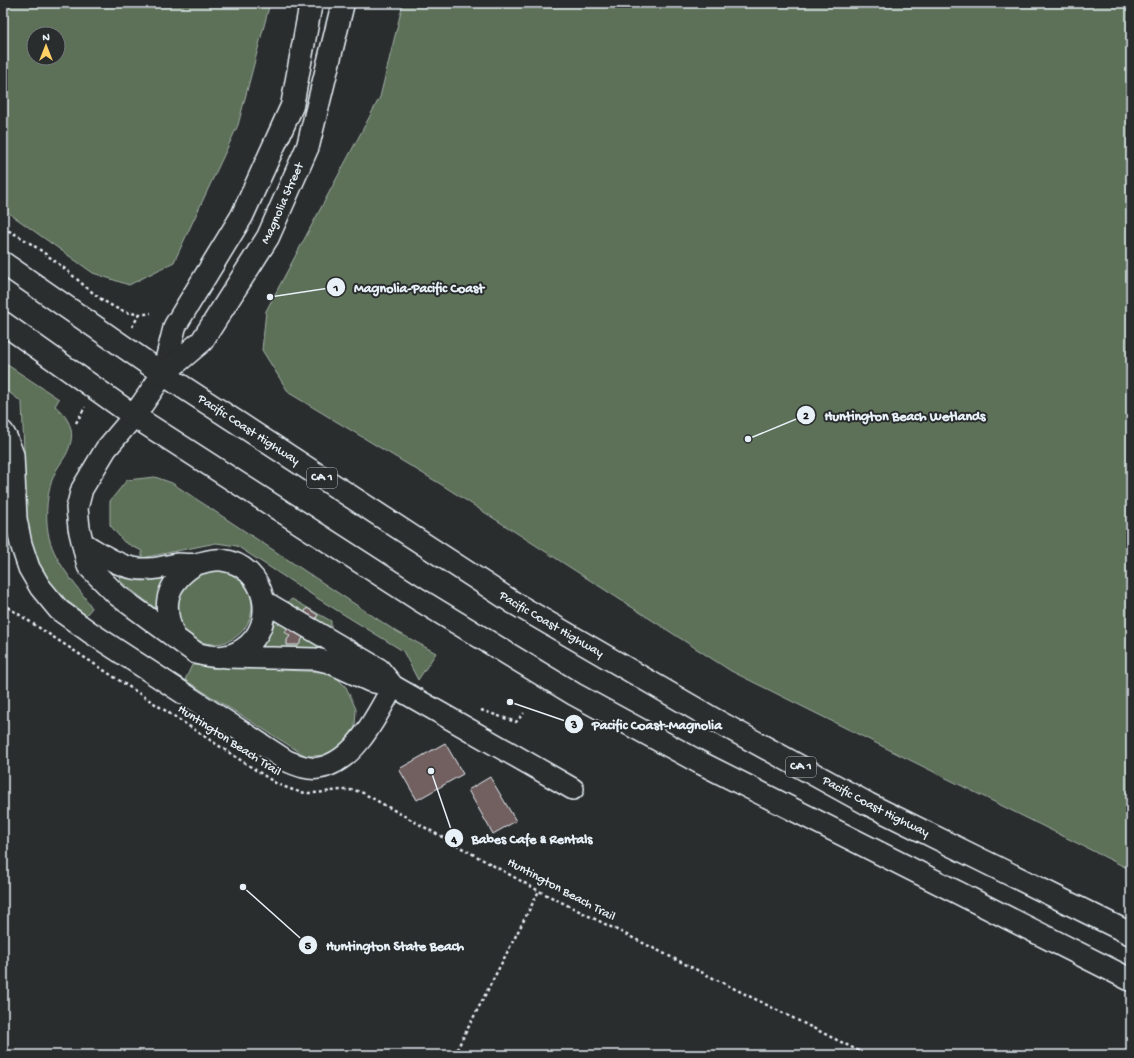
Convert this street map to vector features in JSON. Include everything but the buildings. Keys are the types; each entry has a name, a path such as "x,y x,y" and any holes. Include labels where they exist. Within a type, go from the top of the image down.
{"main road":[{"name":"Magnolia Street","path":"163,374 175,326 242,216 292,106 311,3"},
{"name":"Magnolia Street","path":"134,416 163,374 202,341 268,237 308,146 343,3"},
{"name":"Pacific Coast Highway","path":"3,263 163,374 514,603 715,720 868,804 1131,934"},
{"path":"3,323 134,416 418,600 574,694 699,762 1131,980"}],"lane":[{"path":"134,416 106,448 82,488 77,508 79,528 88,566 101,581 196,653 208,657 316,660 329,662 370,681 393,686 573,789"},
{"path":"3,432 13,455 16,519 21,544 29,568 40,587 59,610 91,633 280,756 303,767 319,768 339,761 355,748 393,686"},
{"path":"84,544 131,568 153,570 178,564 196,564"},
{"path":"175,638 167,611 168,596 174,583 184,571 196,564 209,560 223,560 236,564 247,571 256,580 262,590 265,602 264,617 259,632 249,644 236,653 221,657"},
{"path":"265,602 379,669 393,686"}],"path":[{"path":"3,228 60,265 112,306 139,316 151,313"},
{"name":"Huntington Beach Trail","path":"3,604 277,784 295,791 311,793 342,789 354,789 363,793 539,891 867,1055"},
{"path":"474,708 516,722 524,713"},
{"path":"454,1055 539,891"}],"green space":[{"path":"3,3 270,3 238,125 174,262 129,285 93,273 3,209"},
{"path":"403,3 1131,3 1131,870 731,671 442,485 289,393 262,350 266,311 380,97"},
{"path":"3,362 59,399 55,406 70,424 72,435 69,448 56,471 50,488 47,503 47,525 50,542 54,552 66,572 92,608 86,615 58,594 35,557 27,525 22,402 3,388"},
{"path":"155,477 172,483 394,630 436,653 418,680 403,651 237,546 216,543 142,558 142,551 124,542 110,525 110,501 127,480"},
{"path":"214,568 228,571 241,579 249,592 252,606 249,620 241,633 228,641 214,644 200,641 187,633 179,620 176,606 179,592 187,579 200,571"},
{"path":"120,577 142,581 169,578 159,611 120,581"},
{"path":"292,599 331,621 331,629 289,606 288,602"},
{"path":"276,614 319,643 318,648 266,648 263,645 272,628"},
{"path":"192,665 322,672 336,677 346,687 356,709 355,727 344,743 329,755 306,756 185,680"}],"place":[{"name":"Magnolia-Pacific Coast","path":"270,297"},
{"name":"Huntington Beach Wetlands","path":"748,439"},
{"name":"Pacific Coast-Magnolia","path":"510,702"},
{"name":"Babes Cafe & Rentals","path":"431,771"},
{"name":"Huntington State Beach","path":"243,887"}]}
